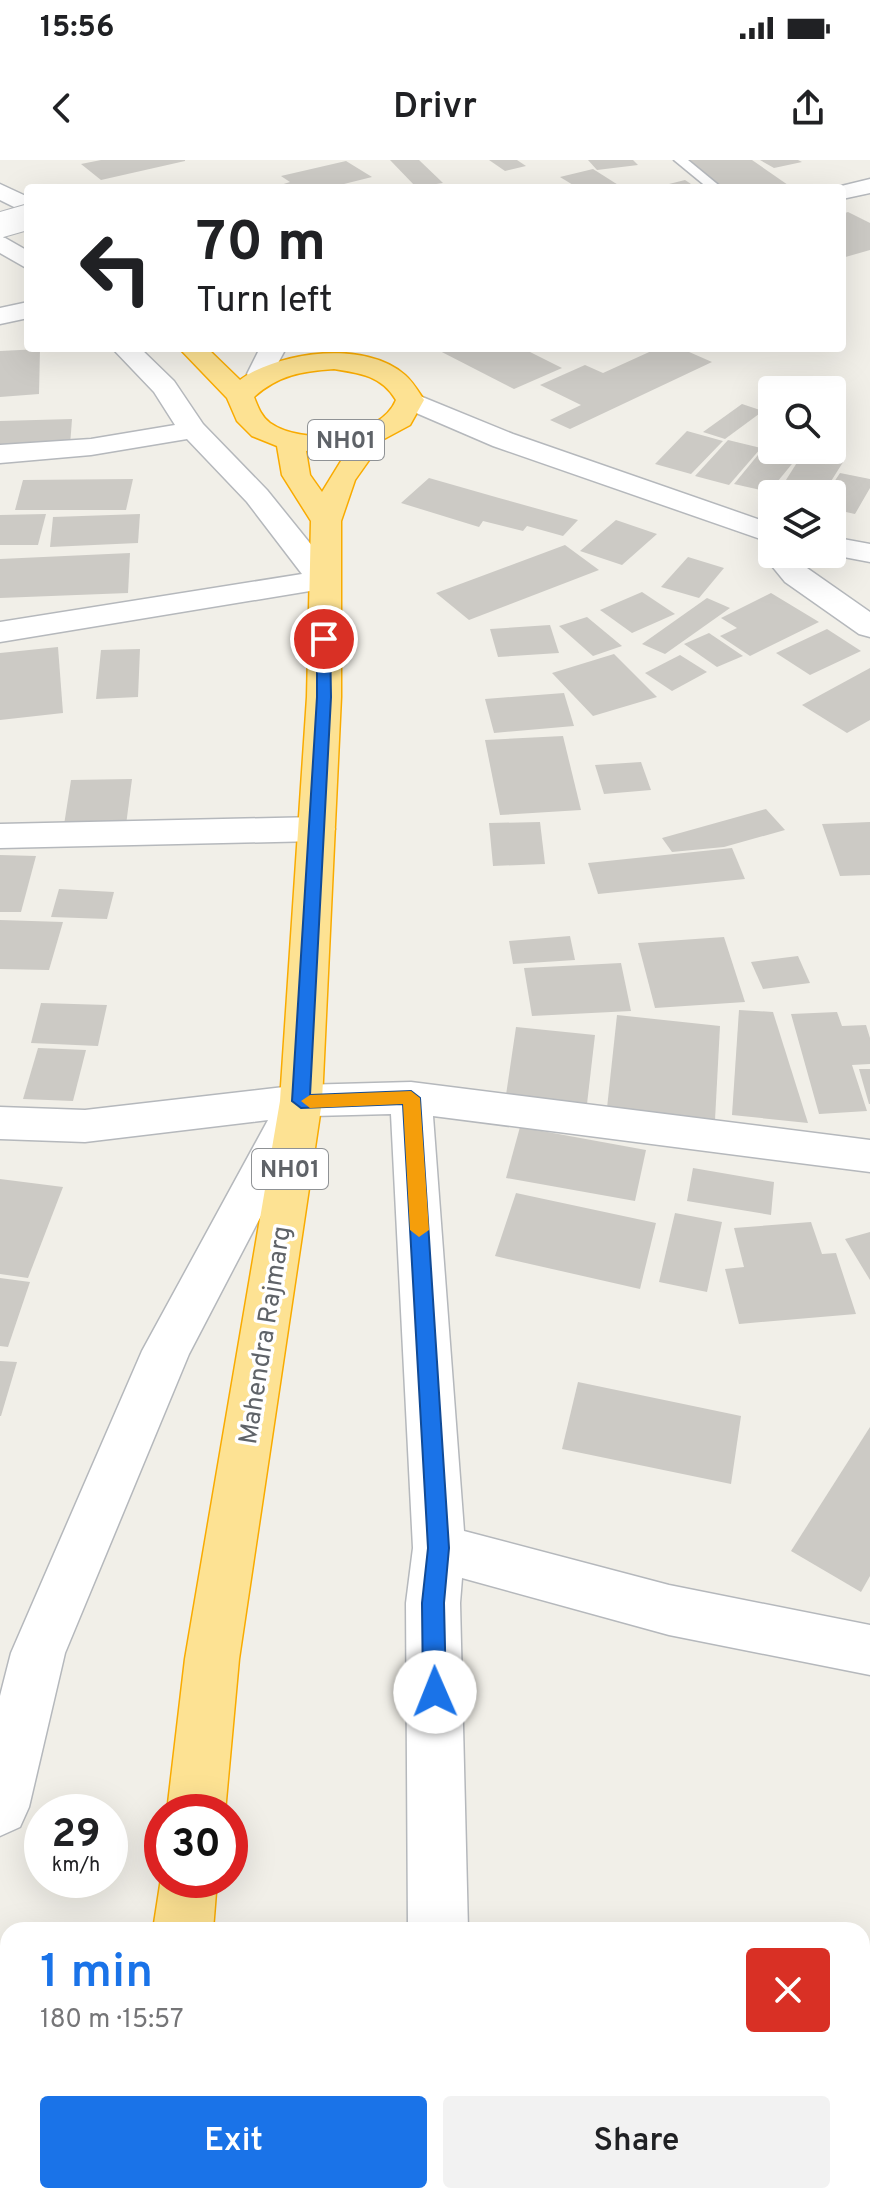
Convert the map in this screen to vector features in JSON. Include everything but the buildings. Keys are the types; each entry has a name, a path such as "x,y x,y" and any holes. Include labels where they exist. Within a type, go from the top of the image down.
{"highway":[{"path":"0,214 24,227"},
{"name":"NH01","path":"196,352 240,395 241,410 248,422 290,441 333,443 373,435 401,419 410,400 400,381 372,367 320,352"},
{"name":"NH01","path":"260,374 294,363 344,357"},
{"path":"240,395 260,374"},
{"name":"NH01","path":"326,521 341,480 373,435"},
{"name":"NH01","path":"290,441 296,475 326,521"},
{"name":"Mahendra Rajmarg","path":"198,1794 212,1659 301,1101 324,697 326,521"},
{"path":"184,1922 186,1898"}],"street":[{"path":"846,191 870,186"},
{"path":"0,191 24,205"},
{"path":"0,225 24,218"},
{"path":"0,242 24,259"},
{"path":"0,316 24,311"},
{"path":"0,632 323,580 257,496 193,430 164,387 129,352"},
{"path":"260,374 271,352"},
{"path":"410,400 503,440 758,535"},
{"path":"0,454 91,447 193,430"},
{"path":"790,568 870,627"},
{"path":"0,836 317,829"},
{"path":"411,1098 439,1548 433,1603 438,1922"},
{"path":"0,1123 85,1126 301,1101 411,1098 870,1156"},
{"path":"0,1807 19,1653 166,1351 301,1101"},
{"path":"439,1548 669,1610 870,1650"}],"lane":[{"path":"680,160 711,184"}],"slow traffic":[{"path":"310,1101 411,1098 419,1230"}],"route":[{"path":"324,639 324,697 301,1101 411,1098 439,1548 433,1603 435,1692"}]}
